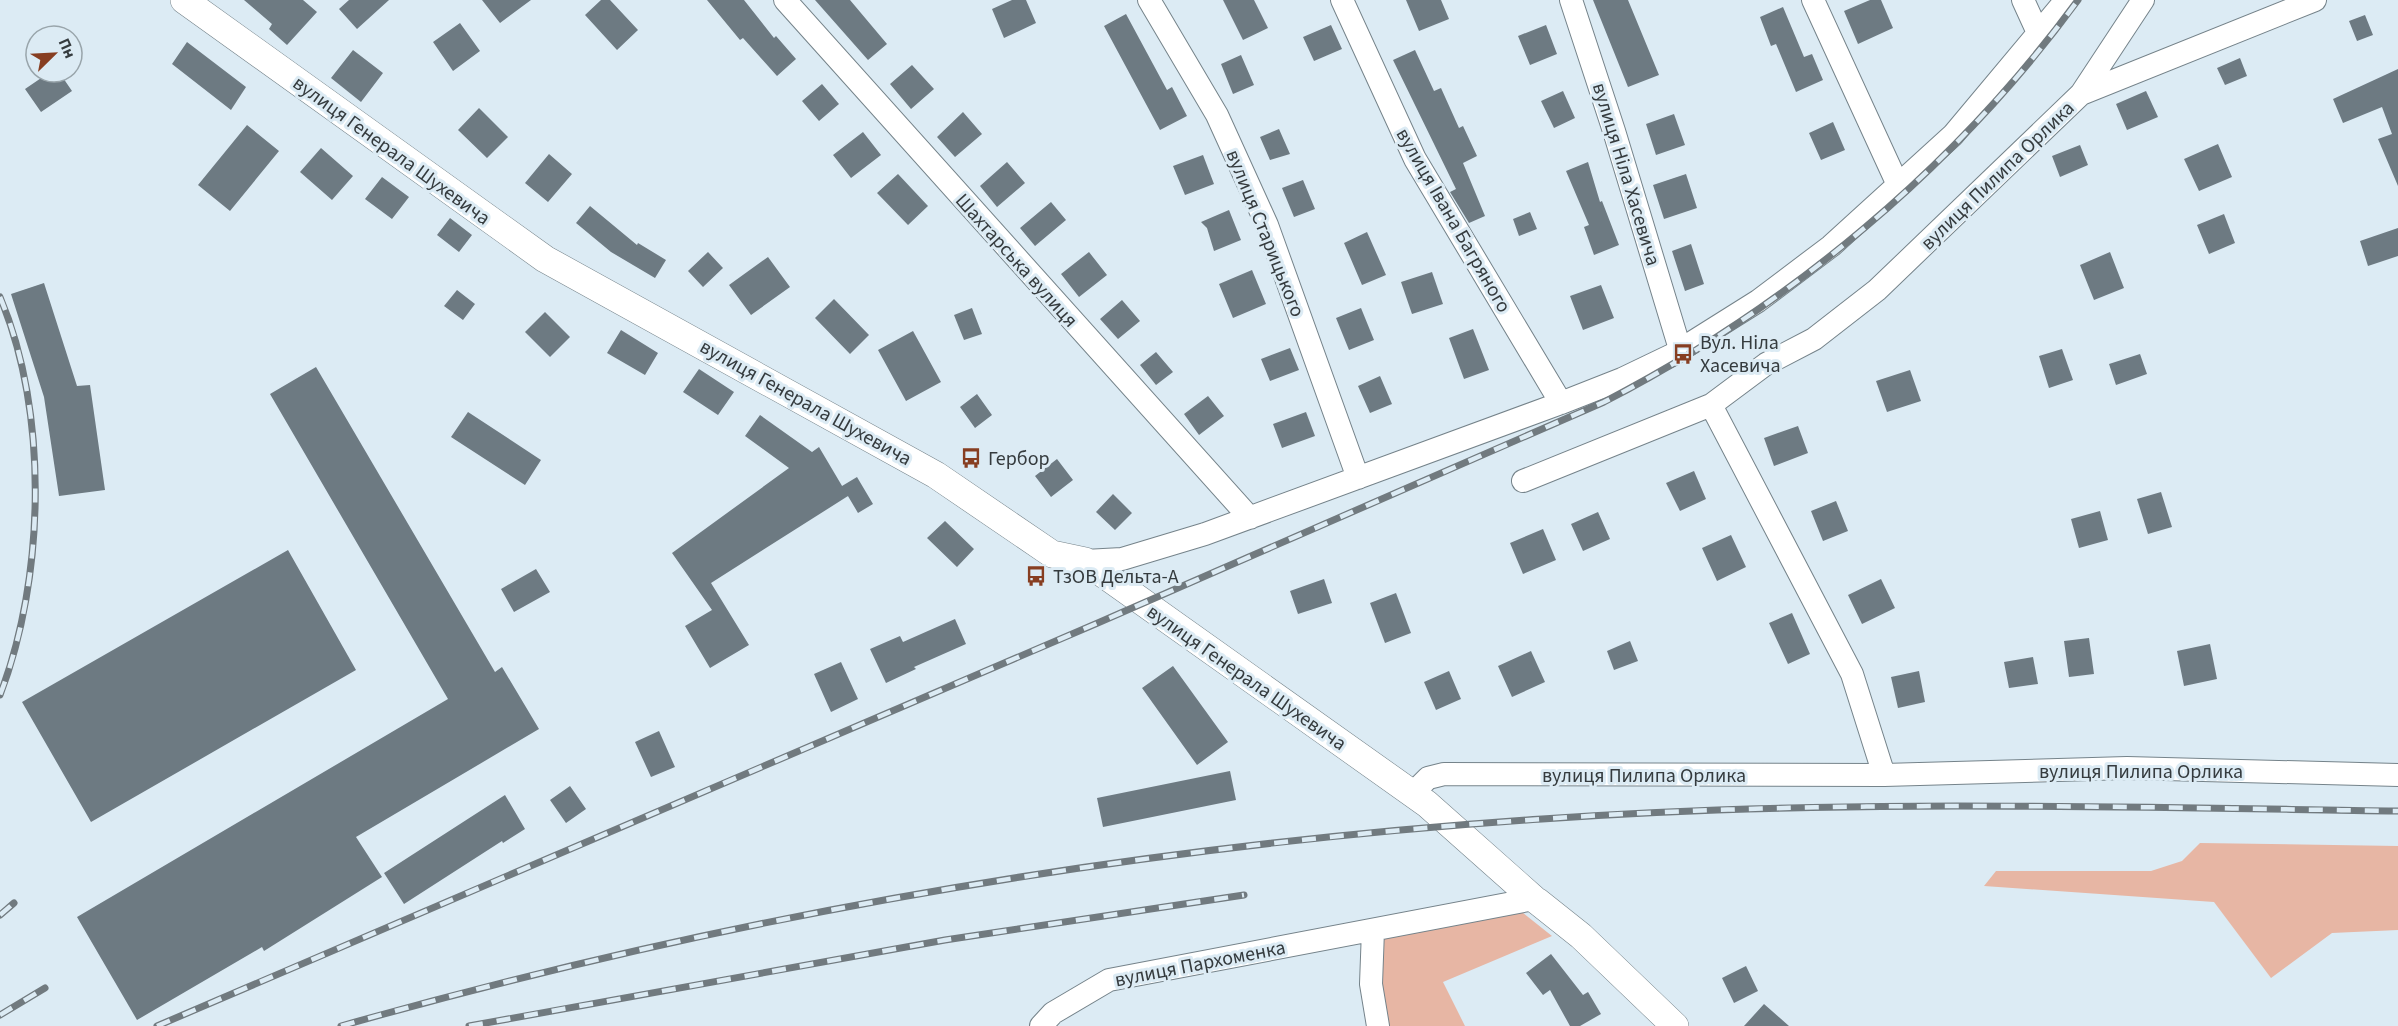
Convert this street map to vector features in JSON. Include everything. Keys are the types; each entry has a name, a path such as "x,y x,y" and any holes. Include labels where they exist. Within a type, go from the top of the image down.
{"street":[{"name":"вулиця Генерала Шухевича","path":"184,0 544,259 927,470 1052,554 1085,561 1202,647 1419,799 1581,936 1675,1026"},
{"name":"Шахтарська вулиця","path":"785,0 1250,518"},
{"name":"вулиця Старицького","path":"1149,0 1217,115 1267,225 1358,478"},
{"name":"вулиця Івана Багряного","path":"1342,0 1415,159 1561,403"},
{"name":"вулиця Ніла Хасевича","path":"1571,0 1614,131 1680,349"},
{"path":"1813,0 1898,185"},
{"path":"2023,0 2039,35"},
{"path":"1085,561 1122,559 1250,518 1561,403 1622,379 1680,349 1758,301 1831,246 1953,135 2066,0"},
{"path":"2081,94 2143,0"},
{"name":"вулиця Пилипа Орлика","path":"1523,481 1711,405 1766,364 1814,339 1877,290 2081,94 2315,0"},
{"path":"1711,405 1852,674 1884,775"},
{"name":"вулиця Пилипа Орлика","path":"1419,799 1428,778 1444,774 1884,775 2127,768 2398,775"},
{"name":"вулиця Пархоменка","path":"1041,1026 1053,1013 1109,980 1536,900"},
{"path":"1372,930 1371,984 1378,1026"}],"shaded area":[{"path":"2200,843 2398,846 2398,930 2332,933 2271,978 2214,902 1984,886 1996,871 2151,871 2182,861"},
{"path":"1518,909 1552,936 1443,982 1465,1026 1378,1026 1372,942"}],"building":[{"path":"244,0 303,0 317,12 287,45 269,29 272,24"},
{"path":"349,0 389,0 357,29 339,9"},
{"path":"482,0 531,0 500,23"},
{"path":"601,0 610,0 638,30 617,50 585,15"},
{"path":"707,0 744,0 774,38 776,36 796,59 777,76 743,38 740,40"},
{"path":"815,0 850,0 887,44 868,60"},
{"path":"1012,0 1026,0 1036,23 1004,38 992,9"},
{"path":"1223,0 1254,0 1268,28 1243,40"},
{"path":"1406,0 1441,0 1449,19 1419,31"},
{"path":"1593,0 1628,0 1659,75 1628,87"},
{"path":"1870,0 1881,0 1893,28 1858,44 1844,11"},
{"path":"1783,7 1804,57 1812,54 1823,80 1796,92 1776,44 1771,46 1760,17"},
{"path":"1126,14 1167,90 1172,87 1187,116 1160,130 1104,26"},
{"path":"2365,15 2373,35 2357,41 2349,21"},
{"path":"460,23 480,51 453,71 433,42"},
{"path":"1331,25 1342,49 1314,61 1303,37"},
{"path":"1546,25 1557,54 1530,65 1518,36"},
{"path":"187,42 246,87 231,110 172,64"},
{"path":"353,50 383,73 361,102 331,78"},
{"path":"1415,50 1434,91 1441,88 1459,128 1463,126 1477,156 1463,163 1485,216 1469,223 1450,192 1456,189 1393,60"},
{"path":"1241,55 1254,85 1233,94 1221,64"},
{"path":"2240,58 2247,76 2225,85 2217,68"},
{"path":"912,65 934,89 911,109 890,84"},
{"path":"2398,69 2398,186 2378,139 2392,134 2382,107 2343,123 2333,99"},
{"path":"32,84 67,84 72,91 41,112 25,89"},
{"path":"822,84 839,104 819,121 802,101"},
{"path":"1563,91 1575,118 1554,128 1541,101"},
{"path":"2146,91 2158,117 2127,130 2116,104"},
{"path":"479,108 508,137 487,158 458,130"},
{"path":"963,112 982,134 955,157 937,137"},
{"path":"1674,114 1685,145 1656,155 1646,124"},
{"path":"1833,122 1845,150 1821,160 1809,133"},
{"path":"247,125 279,151 230,211 198,185"},
{"path":"1279,129 1290,154 1270,160 1260,137"},
{"path":"863,132 881,155 851,178 833,155"},
{"path":"2218,144 2232,177 2199,191 2184,159"},
{"path":"2080,145 2088,165 2060,177 2052,156"},
{"path":"321,148 353,176 332,200 300,172"},
{"path":"549,154 572,174 548,202 525,183"},
{"path":"1203,155 1214,184 1185,195 1173,166"},
{"path":"1007,162 1025,183 997,207 980,186"},
{"path":"1588,162 1600,202 1602,201 1619,245 1594,255 1584,227 1589,225 1566,171"},
{"path":"898,174 928,206 908,225 877,193"},
{"path":"1686,174 1697,208 1664,219 1653,185"},
{"path":"382,177 409,197 392,219 365,199"},
{"path":"1303,180 1315,209 1294,217 1282,188"},
{"path":"1051,202 1066,220 1035,246 1020,228"},
{"path":"590,206 637,245 638,243 666,260 655,278 611,252 576,223"},
{"path":"1229,210 1241,240 1214,251 1207,228 1201,222"},
{"path":"1530,212 1537,229 1519,236 1513,219"},
{"path":"2224,214 2235,243 2209,254 2197,225"},
{"path":"450,218 472,235 459,252 437,235"},
{"path":"2398,228 2398,256 2368,266 2360,241"},
{"path":"1367,232 1386,275 1362,285 1344,243"},
{"path":"1691,244 1704,284 1685,291 1672,251"},
{"path":"708,252 723,268 703,287 688,271"},
{"path":"1089,252 1107,275 1079,297 1061,274"},
{"path":"2110,252 2124,288 2094,300 2080,265"},
{"path":"768,257 790,287 751,315 729,285"},
{"path":"1252,270 1266,304 1233,318 1219,284"},
{"path":"1432,272 1443,304 1412,314 1401,282"},
{"path":"44,283 77,386 90,385 105,490 59,496 44,397 11,294"},
{"path":"1601,285 1614,318 1583,330 1570,296"},
{"path":"457,290 475,304 463,320 444,306"},
{"path":"834,299 869,335 850,354 815,318"},
{"path":"1122,300 1140,321 1118,339 1100,319"},
{"path":"972,308 982,334 964,340 954,315"},
{"path":"1361,308 1374,340 1349,350 1336,318"},
{"path":"545,312 570,337 550,357 525,332"},
{"path":"1473,329 1489,370 1464,379 1449,338"},
{"path":"621,330 658,353 645,375 607,353"},
{"path":"913,331 941,382 906,401 878,350"},
{"path":"1290,348 1299,370 1270,381 1261,359"},
{"path":"2062,349 2073,380 2049,388 2039,356"},
{"path":"1156,352 1173,372 1156,385 1140,365"},
{"path":"2140,354 2147,374 2116,385 2109,364"},
{"path":"316,367 495,672 502,667 539,729 356,837 382,877 264,951 262,947 137,1020 77,917 448,699 270,394"},
{"path":"699,369 734,392 718,415 683,392"},
{"path":"1910,370 1921,401 1887,412 1876,381"},
{"path":"1380,376 1392,404 1370,413 1358,386"},
{"path":"977,394 992,415 975,428 960,407"},
{"path":"1208,396 1224,416 1199,435 1184,414"},
{"path":"468,412 541,460 525,485 451,437"},
{"path":"1306,412 1315,436 1282,448 1273,424"},
{"path":"760,415 812,452 819,447 848,496 711,583 749,645 710,668 685,626 712,610 672,553 789,468 745,436"},
{"path":"1798,426 1808,453 1774,466 1764,438"},
{"path":"1057,459 1073,480 1051,497 1035,476"},
{"path":"1694,471 1706,499 1680,511 1666,483"},
{"path":"857,477 873,504 858,513 842,486"},
{"path":"2161,492 2172,527 2148,534 2137,499"},
{"path":"1113,494 1132,513 1115,530 1096,512"},
{"path":"1836,501 1848,531 1823,541 1811,511"},
{"path":"2100,511 2108,540 2079,548 2071,519"},
{"path":"1598,512 1610,539 1583,551 1571,524"},
{"path":"945,521 974,549 957,567 927,538"},
{"path":"1543,529 1556,560 1523,574 1510,543"},
{"path":"1731,535 1746,567 1717,581 1702,548"},
{"path":"288,550 356,670 91,822 22,702"},
{"path":"536,569 550,592 514,612 501,589"},
{"path":"1324,579 1332,603 1298,614 1290,591"},
{"path":"1881,579 1895,608 1862,624 1848,595"},
{"path":"1396,593 1411,633 1385,643 1370,603"},
{"path":"1792,613 1810,654 1788,664 1769,623"},
{"path":"955,619 966,644 914,667 916,669 886,683 870,649 900,636 903,642"},
{"path":"2089,638 2094,674 2069,677 2064,641"},
{"path":"1630,641 1638,661 1614,670 1607,651"},
{"path":"2210,644 2217,679 2184,686 2177,651"},
{"path":"1531,651 1545,682 1512,697 1498,666"},
{"path":"2033,657 2038,684 2009,688 2004,662"},
{"path":"841,662 858,699 831,712 814,674"},
{"path":"1173,666 1228,742 1197,765 1142,688"},
{"path":"1449,671 1461,699 1436,710 1424,682"},
{"path":"1919,671 1925,702 1898,708 1891,677"},
{"path":"659,731 675,767 651,777 635,742"},
{"path":"1230,771 1236,800 1103,827 1097,798"},
{"path":"570,786 586,809 566,823 550,800"},
{"path":"505,795 525,829 503,843 502,841 404,904 384,873"},
{"path":"1551,954 1583,995 1588,992 1601,1014 1580,1026 1570,1026 1550,990 1543,995 1526,973"},
{"path":"1746,966 1758,991 1734,1003 1722,978"},
{"path":"1764,1004 1789,1026 1744,1026"}],"railway":[{"path":"157,1026 1100,622 1604,402 1672,364 1738,323 1864,228 1922,176 1978,120 2030,62 2078,0"},
{"path":"0,297 16,343 27,392 33,443 35,496 33,548 26,600 15,649 0,695"},
{"path":"341,1026 488,986 637,951 786,919 936,891 1087,867 1238,847 1390,831 1542,819 1756,809 1970,806 2398,811"},
{"path":"469,1026 945,940 1244,895"},
{"path":"0,915 14,903"},
{"path":"0,1015 45,988"}],"place":[{"name":"Вул. Ніла Хасевича","path":"1683,354"},
{"name":"Гербор","path":"971,458"},
{"name":"ТзОВ Дельта-А","path":"1036,576"}]}
